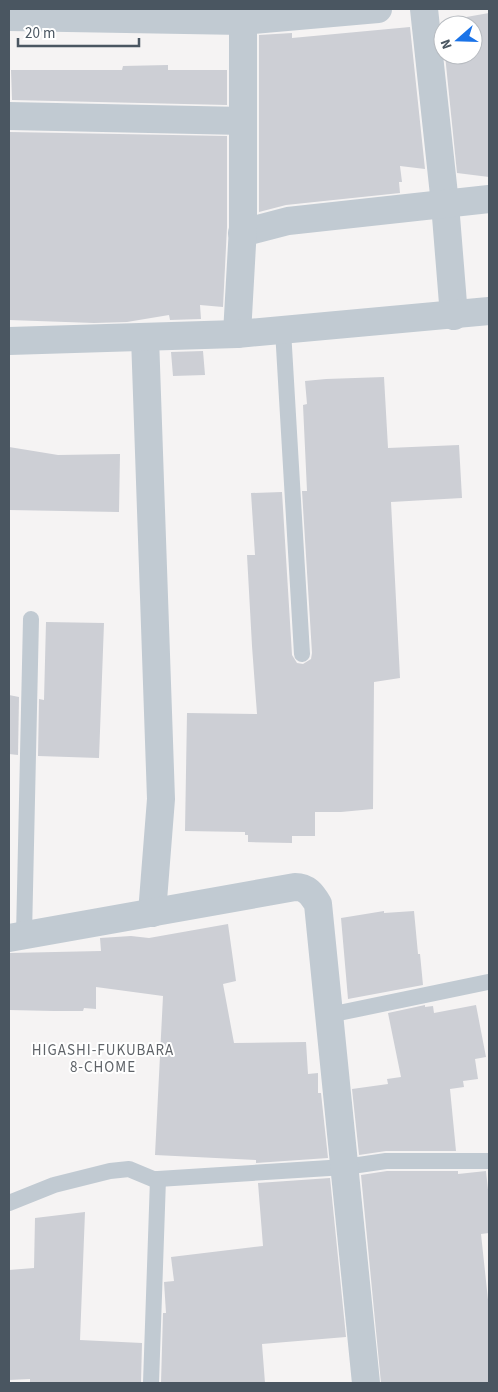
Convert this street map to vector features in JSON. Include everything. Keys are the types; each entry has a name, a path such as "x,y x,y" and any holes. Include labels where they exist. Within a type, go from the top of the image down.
{"street":[{"path":"9,17 243,15 378,9"},
{"path":"424,9 445,204 454,316"},
{"path":"237,334 242,232 243,15"},
{"path":"9,116 243,121"},
{"path":"242,232 288,221 489,198"},
{"path":"9,341 237,334 489,312"},
{"path":"145,337 161,799 152,913"},
{"path":"16,936 295,888 305,889 311,894 318,904 366,1383"}],"lane":[{"path":"283,330 302,654"},
{"path":"16,936 31,619"},
{"path":"329,1015 488,982"},
{"path":"9,1203 54,1186 110,1171 129,1169 153,1179 158,1179 345,1167 386,1161 489,1161"},
{"path":"151,1383 158,1179"}],"building":[{"path":"489,13 489,177 457,173 446,65 483,65 483,15 478,15"},
{"path":"410,27 425,169 400,166 402,182 399,182 400,193 286,205 259,212 259,35 292,33 292,38"},
{"path":"168,65 168,70 227,70 227,105 12,100 11,70 122,70 123,66"},
{"path":"10,132 227,136 227,227 223,307 200,305 201,319 170,320 169,315 127,322 94,323 9,320"},
{"path":"203,351 205,375 173,376 171,352"},
{"path":"384,377 388,448 459,445 462,498 391,502 400,678 374,682 373,809 315,812 315,836 292,836 292,843 248,842 248,835 245,835 245,832 185,831 187,713 257,714 247,555 255,555 251,493 282,492 292,655 297,663 303,664 311,659 312,653 302,491 307,491 303,405 307,404 305,381"},
{"path":"9,447 58,455 120,454 119,512 9,510"},
{"path":"46,622 104,623 99,758 38,756 39,699 44,700"},
{"path":"9,695 19,697 18,755 9,754"},
{"path":"384,911 384,913 414,911 423,985 348,999 341,918"},
{"path":"228,924 236,981 223,984 234,1043 306,1042 308,1074 318,1073 318,1093 321,1093 328,1158 256,1163 256,1160 155,1155 163,996 96,987 96,1009 84,1008 83,1011 9,1010 9,953 101,951 100,938 131,936 149,938"},
{"path":"425,1005 425,1007 433,1006 434,1013 476,1005 486,1057 475,1059 478,1079 463,1081 464,1087 450,1089 456,1151 386,1151 359,1155 352,1089 388,1084 387,1079 401,1077 388,1013"},
{"path":"387,1171 458,1171 458,1174 486,1171 489,1199 489,1233 481,1234 489,1309 489,1383 381,1383 361,1175"},
{"path":"330,1178 346,1337 262,1344 265,1383 161,1383 163,1313 166,1313 164,1282 174,1281 171,1257 263,1246 258,1183"},
{"path":"85,1212 80,1340 142,1343 141,1383 30,1383 30,1379 9,1380 9,1270 34,1268 35,1218"}],"district":[{"name":"HIGASHI-FUKUBARA 8-CHOME","path":"103,1058"}]}
